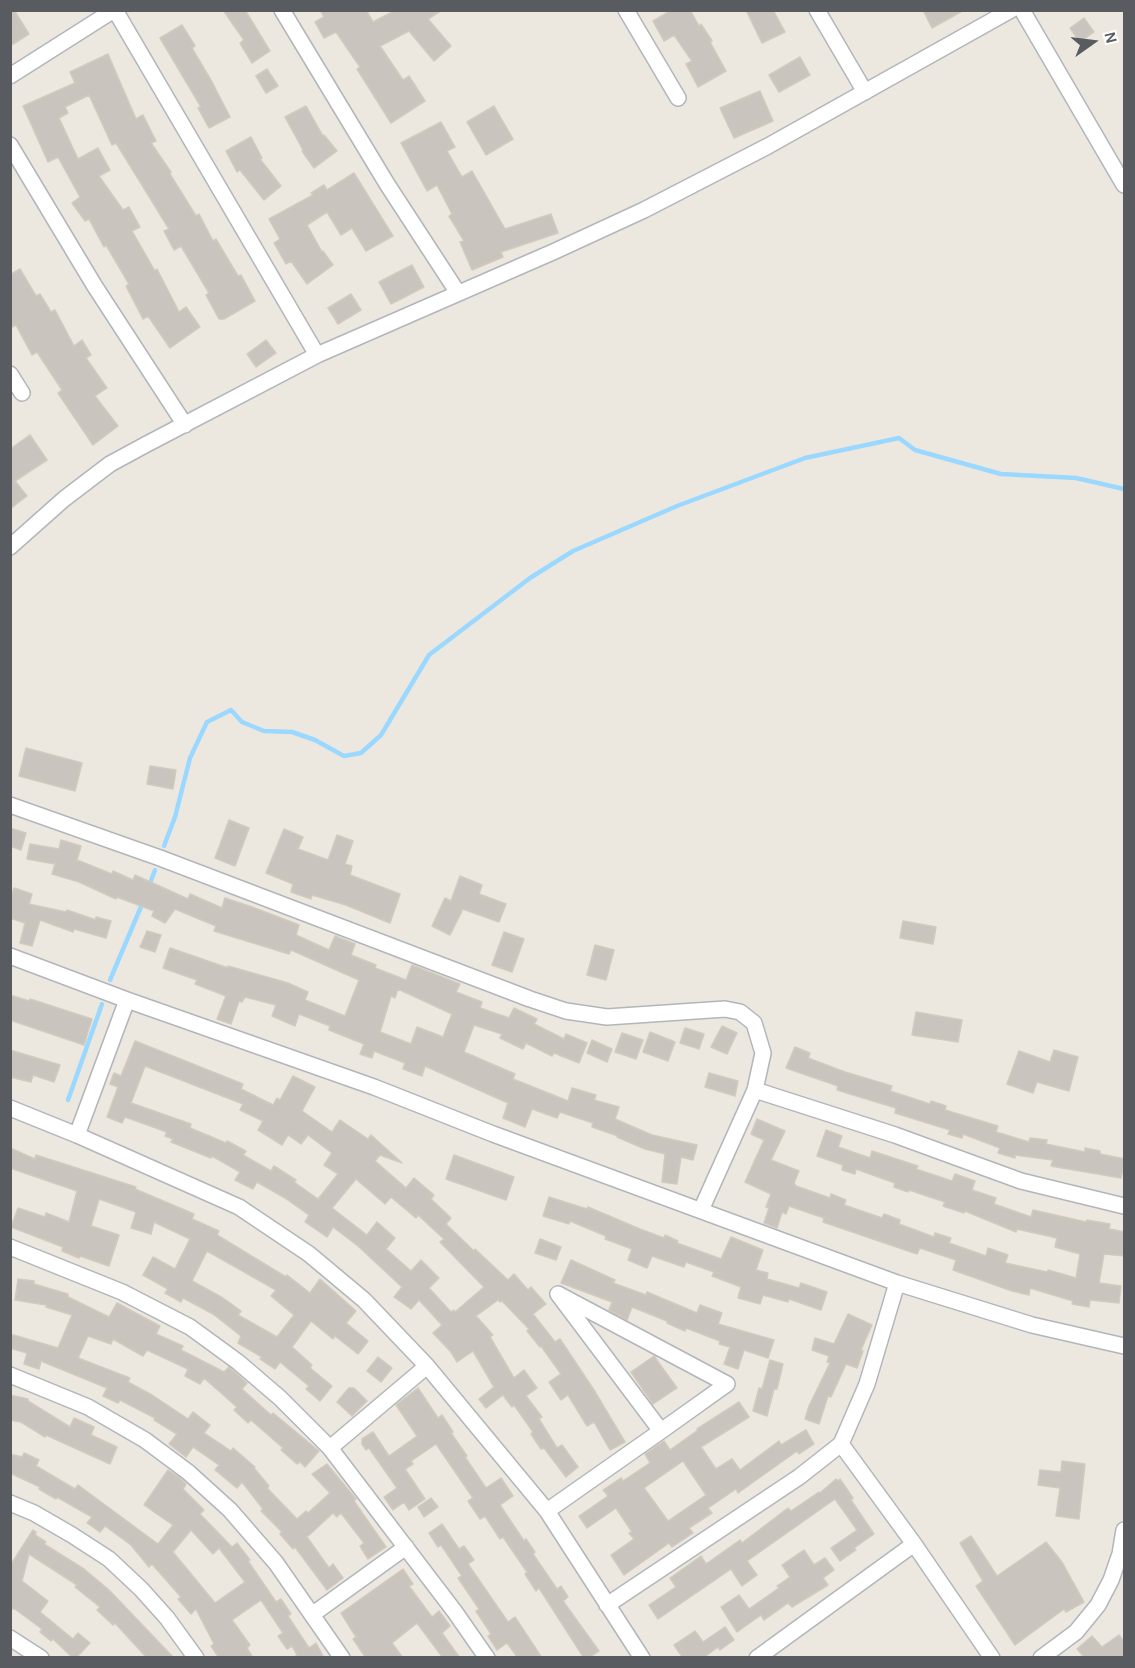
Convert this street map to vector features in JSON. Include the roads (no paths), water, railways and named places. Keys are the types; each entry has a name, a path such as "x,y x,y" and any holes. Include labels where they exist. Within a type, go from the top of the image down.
{"street":[{"path":"10,76 115,10 317,355"},
{"path":"282,10 387,184 458,293"},
{"path":"626,10 678,98"},
{"path":"817,10 865,92"},
{"path":"10,547 64,499 110,464 317,355 644,210 768,146 1011,10"},
{"path":"1022,10 1125,185"},
{"path":"10,145 93,285 185,425"},
{"path":"10,374 22,393"},
{"path":"10,805 171,862 566,1011 607,1017 725,1009 740,1012 754,1023 763,1053 755,1090 700,1210"},
{"path":"10,956 374,1087 493,1134 897,1283 1032,1325 1125,1346"},
{"path":"77,1135 128,1000"},
{"path":"755,1090 1021,1181 1125,1206"},
{"path":"10,1108 77,1135 239,1207 309,1254 364,1300 427,1366 548,1511 642,1658"},
{"path":"10,1247 122,1292 189,1327 238,1362 280,1398 330,1448 455,1612 486,1658"},
{"path":"607,1605 800,1477 841,1444 867,1384 897,1283"},
{"path":"548,1511 662,1431 727,1384 558,1294 662,1431"},
{"path":"330,1448 427,1366"},
{"path":"10,1375 88,1407 145,1440 188,1472 230,1510 276,1563 342,1658"},
{"path":"841,1444 914,1544 992,1658"},
{"path":"10,1503 34,1513 109,1560 141,1589 167,1618 196,1658"},
{"path":"1041,1658 1076,1632 1098,1605 1111,1580 1125,1530"},
{"path":"757,1658 914,1544"},
{"path":"313,1614 406,1547"},
{"path":"10,1638 41,1658"}],"waterway":[{"path":"164,846 175,817 190,758 207,722 231,710 242,722 264,731 292,732 315,740 344,756 361,753 381,735 429,655 530,578 573,551 677,506 805,458 899,438 915,450 1001,474 1076,478 1124,489"},
{"path":"149,886 155,870"},
{"path":"110,980 143,902"},
{"path":"68,1100 102,1004"}]}
